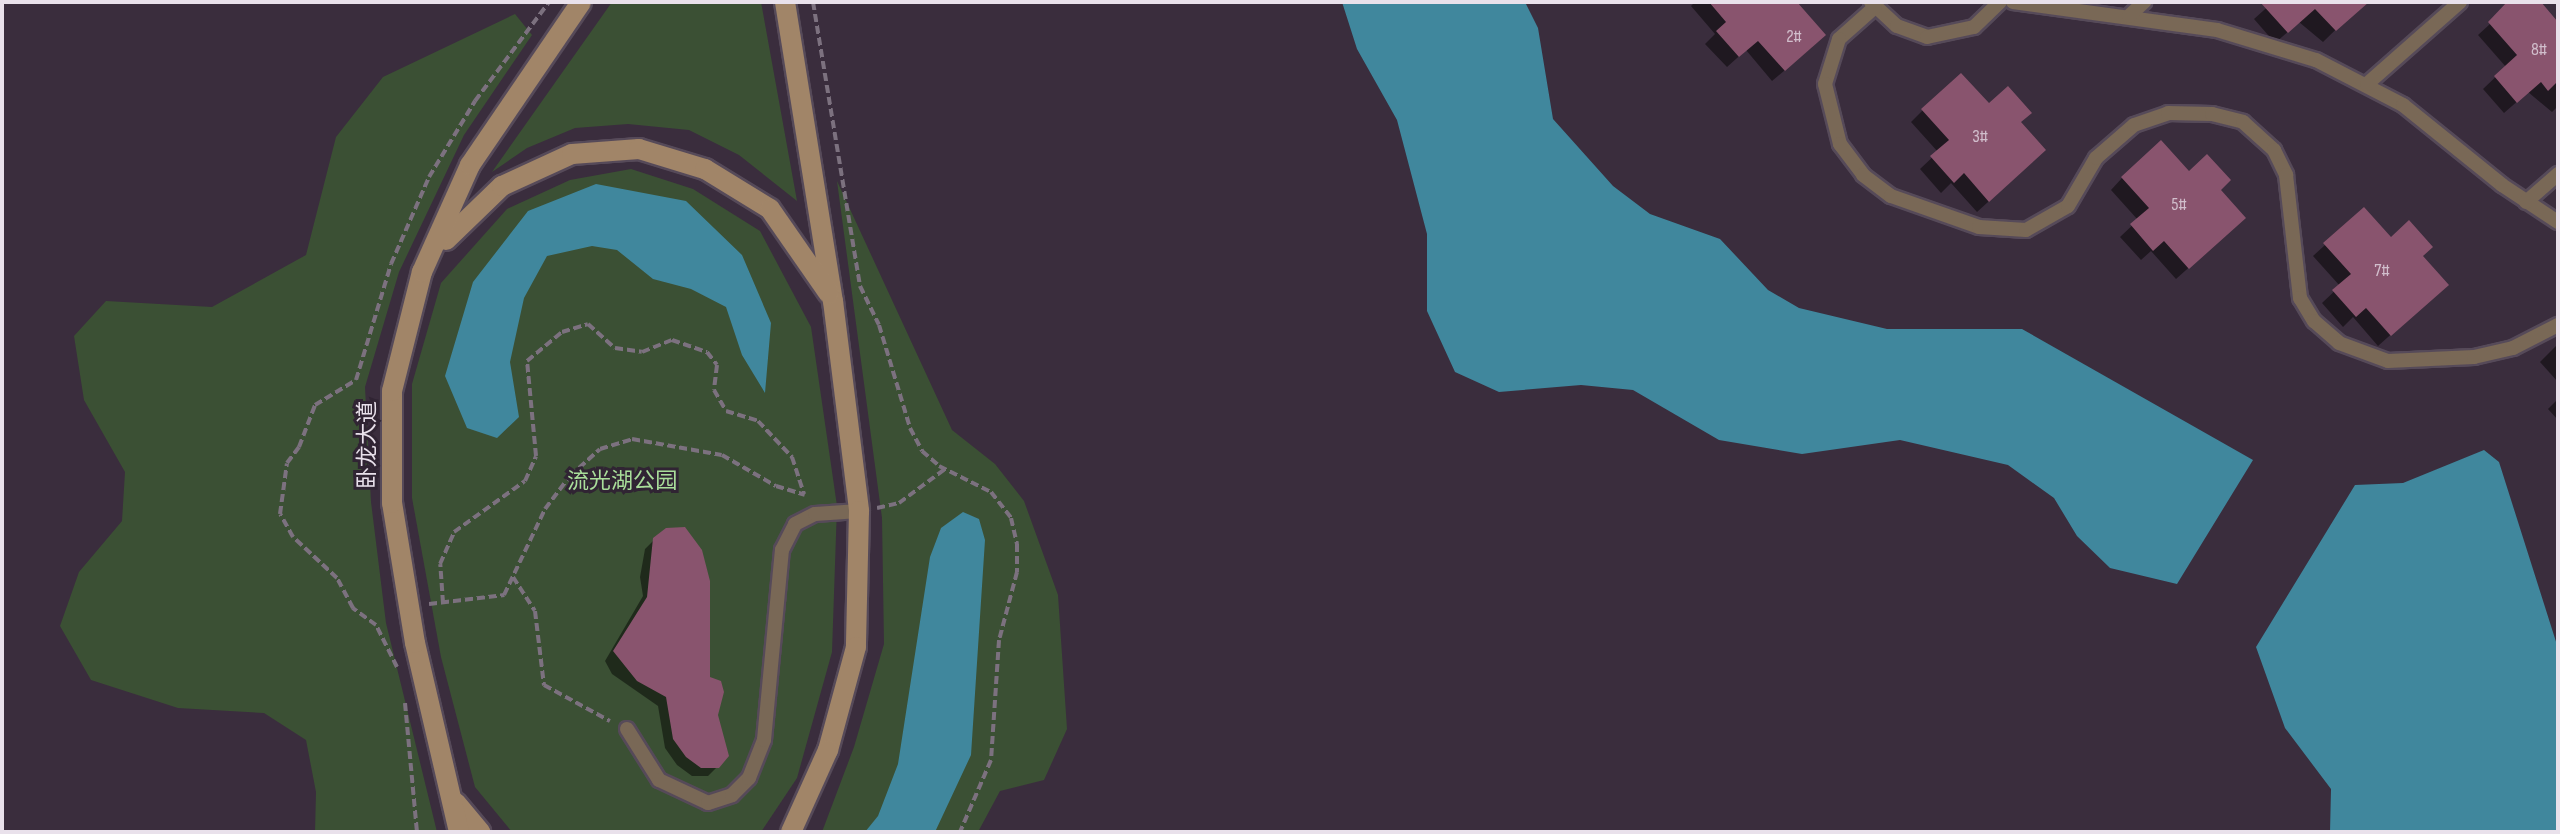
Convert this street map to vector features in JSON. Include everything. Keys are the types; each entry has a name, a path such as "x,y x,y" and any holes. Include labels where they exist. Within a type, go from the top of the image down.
{"main road":[{"name":"卧龙大道","path":"459,832 456,803 409,605 392,503 392,391 422,272 470,165 581,2"},
{"path":"785,2 833,301 859,511 856,647 828,750 791,832"},
{"path":"422,272 460,222 502,186 572,154 639,149 705,169 770,209 833,301"},
{"path":"456,803 480,832"}],"lane":[{"path":"2000,2 1974,27 1944,37 1911,33 1873,5 1839,39 1825,84 1840,144 1863,175 1891,196 1979,227 2026,230 2068,206 2096,158 2134,125 2168,113 2212,114 2243,122 2274,150 2286,175 2300,298 2314,321 2339,343 2388,361 2463,358 2513,348 2558,325"},
{"path":"2013,2 2129,16 2249,37 2367,84 2432,125 2526,202 2558,222"},
{"path":"2129,16 2144,2"},
{"path":"2367,84 2460,2"},
{"path":"2526,202 2558,174"},
{"path":"627,729 659,780 682,794 708,803 732,795 749,778 764,740 782,550 795,524 815,514 859,511"}],"path":[{"path":"813,2 860,286 879,325 910,428 922,451 991,492 1011,518 1017,544 1017,572 999,640 991,760 960,832"},
{"path":"443,603 440,564 454,532 525,481 536,456 527,361 562,332 588,324 615,348 642,352 672,340 707,352 717,365 714,390 726,411 758,421 792,457 804,494 815,514"},
{"path":"409,605 504,595 545,509 570,476 600,449 632,439 722,455 776,486 804,494"},
{"path":"859,511 899,503 946,468"},
{"path":"513,577 535,611 544,685 627,729"}],"green space":[{"path":"612,2 761,2 797,201 739,155 689,130 628,124 575,128 527,148 492,172"},
{"path":"515,14 532,35 464,135 399,272 365,387 371,502 386,623 437,832 315,832 316,792 306,740 264,713 178,708 91,680 60,626 79,572 122,521 125,472 84,400 74,336 106,301 212,307 306,255 336,137 383,77"},
{"name":"流光湖公园","path":"631,169 693,189 760,231 811,327 837,506 832,652 797,778 761,832 512,832 475,787 441,657 412,498 412,384 441,283 507,209 570,180"},
{"path":"837,181 952,430 995,464 1024,501 1058,595 1067,729 1044,780 1000,791 978,832 822,832 854,747 884,644 882,518"}],"water":[{"path":"1342,2 1525,2 1538,28 1553,119 1613,186 1650,214 1720,239 1768,290 1799,308 1887,329 2022,329 2253,460 2177,584 2110,568 2077,536 2054,498 2008,465 1900,440 1802,454 1719,440 1633,390 1581,385 1499,392 1455,372 1427,311 1427,234 1397,120 1357,49"},
{"path":"596,184 686,201 742,255 771,323 765,393 742,355 726,307 691,289 653,279 617,250 592,246 547,256 524,298 510,362 519,417 497,438 467,428 445,376 473,282 528,211"},
{"path":"2484,450 2499,462 2558,648 2558,832 2330,832 2331,789 2285,728 2256,647 2355,485 2403,483"},
{"path":"963,512 979,519 985,540 971,755 935,832 865,832 878,816 898,764 930,557 941,528"}],"building":[{"path":"1709,2 1797,2 1826,35 1785,71 1758,41 1739,57 1716,31 1726,22"},
{"path":"2260,2 2369,2 2336,31 2315,9 2288,33"},
{"path":"2507,2 2541,2 2558,22 2558,81 2548,91 2541,82 2517,103 2494,76 2517,55 2488,22"},
{"path":"1961,73 1989,103 2008,86 2032,113 2021,122 2046,150 1989,202 1964,173 1954,183 1930,156 1949,140 1921,109"},
{"path":"2161,140 2189,171 2207,154 2231,180 2221,190 2246,218 2189,269 2164,241 2153,251 2130,224 2149,208 2121,177"},
{"path":"2364,207 2391,237 2409,220 2433,247 2423,256 2449,285 2391,336 2366,308 2356,317 2332,290 2351,274 2323,243"},
{"path":"685,527 702,550 710,581 710,677 721,681 724,692 718,715 729,756 719,768 701,768 686,757 673,739 666,697 637,681 613,651 647,597 653,538 666,528"}]}
